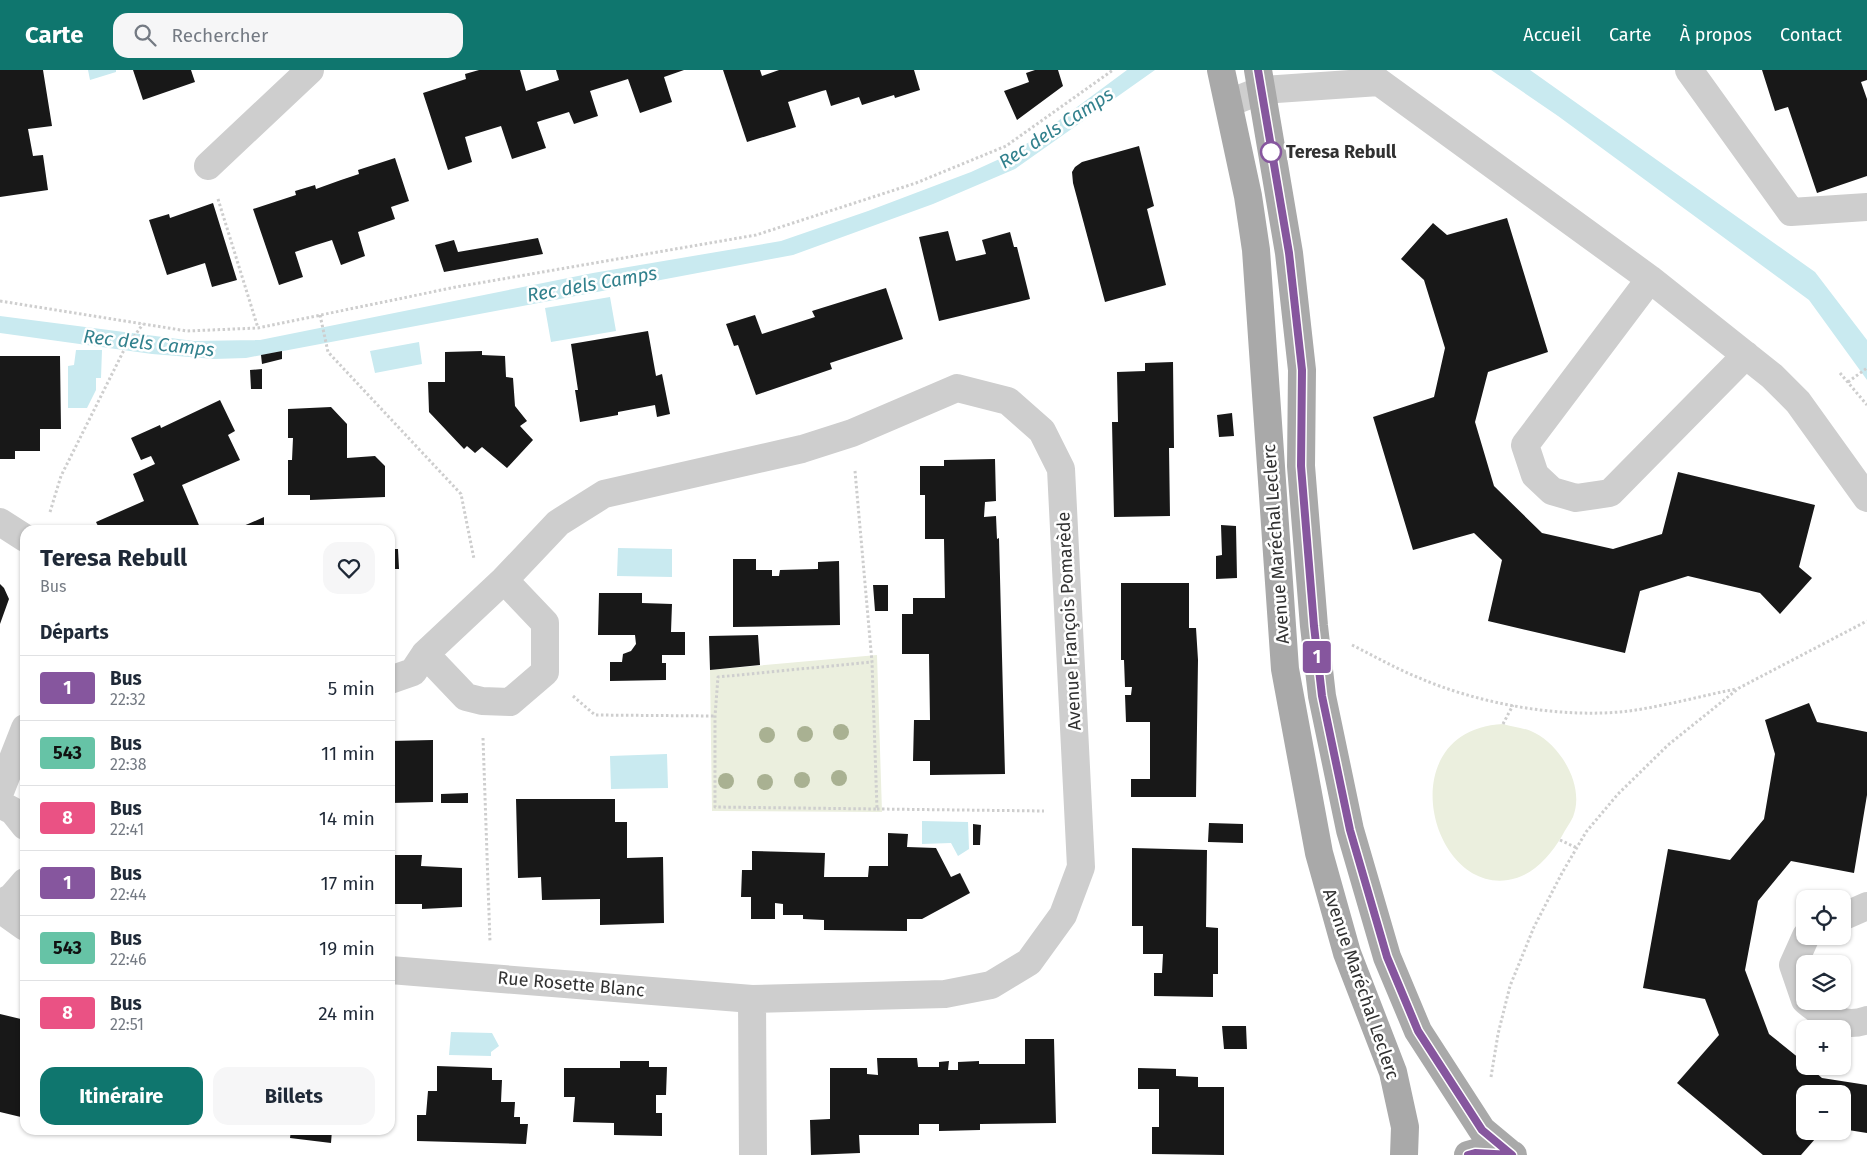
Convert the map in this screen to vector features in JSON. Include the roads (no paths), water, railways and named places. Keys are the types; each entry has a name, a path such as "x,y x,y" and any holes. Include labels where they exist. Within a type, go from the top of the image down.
{"main road":[{"name":"Avenue Maréchal Leclerc","path":"1221,70 1248,196 1256,250 1285,669 1319,853 1347,953 1392,1072 1405,1127 1404,1155"},
{"name":"Avenue Maréchal Leclerc","path":"1260,80 1289,253 1302,370 1301,466 1314,626 1322,696 1350,830 1387,957 1418,1031 1482,1130 1512,1155"},
{"path":"1468,1155 1475,1153 1512,1155"}],"street":[{"path":"208,166 310,70"},
{"path":"1689,70 1791,212 1867,206"},
{"path":"1229,103 1260,80 1379,82 1650,279 1772,376 1798,402 1867,498"},
{"path":"1650,279 1525,445 1535,475 1552,491 1576,498 1610,493 1746,355"},
{"name":"Avenue François Pomarède","path":"395,678 413,672 425,654 504,580 558,524 604,494 802,449 852,433 957,388 1008,401 1042,431 1061,469 1080,812 1081,867 1062,915 1029,962 992,985 945,994 752,999"},
{"path":"0,522 20,535"},
{"path":"425,654 466,697 482,701 510,702 546,672 545,623 504,580"},
{"path":"0,792 20,741"},
{"path":"0,804 13,811 20,820"},
{"path":"0,904 12,897 20,888"},
{"path":"1851,913 1867,906"},
{"path":"0,909 20,923"},
{"path":"1796,958 1793,965 1796,973"},
{"name":"Rue Rosette Blanc","path":"395,970 752,999"},
{"path":"752,999 753,1155"},
{"path":"1817,1010 1825,1017 1854,1025 1867,1020"}],"water":[{"path":"88,70 116,70 116,72 90,80"},
{"name":"Rec dels Camps","path":"1127,70 1155,70 1015,169 933,204 793,255 246,358 214,359 152,354 0,333 0,316 194,341 260,340 593,273 781,241 868,211 971,172 1006,156 1031,141"},
{"path":"1491,70 1530,70 1815,272 1867,340 1867,380 1809,300 1558,116"},
{"path":"610,297 616,331 551,342 545,308"},
{"path":"419,342 422,364 375,373 370,351"},
{"path":"76,350 102,350 101,378 96,378 96,390 87,408 68,408 68,366 74,365"},
{"path":"618,548 672,549 672,577 617,576"},
{"path":"667,754 668,788 611,789 610,756"},
{"path":"922,821 968,822 969,849 958,856 951,843 922,844"},
{"path":"451,1032 492,1033 499,1046 491,1052 491,1056 449,1055"}],"place":[{"name":"Teresa Rebull","path":"1271,152"}]}
